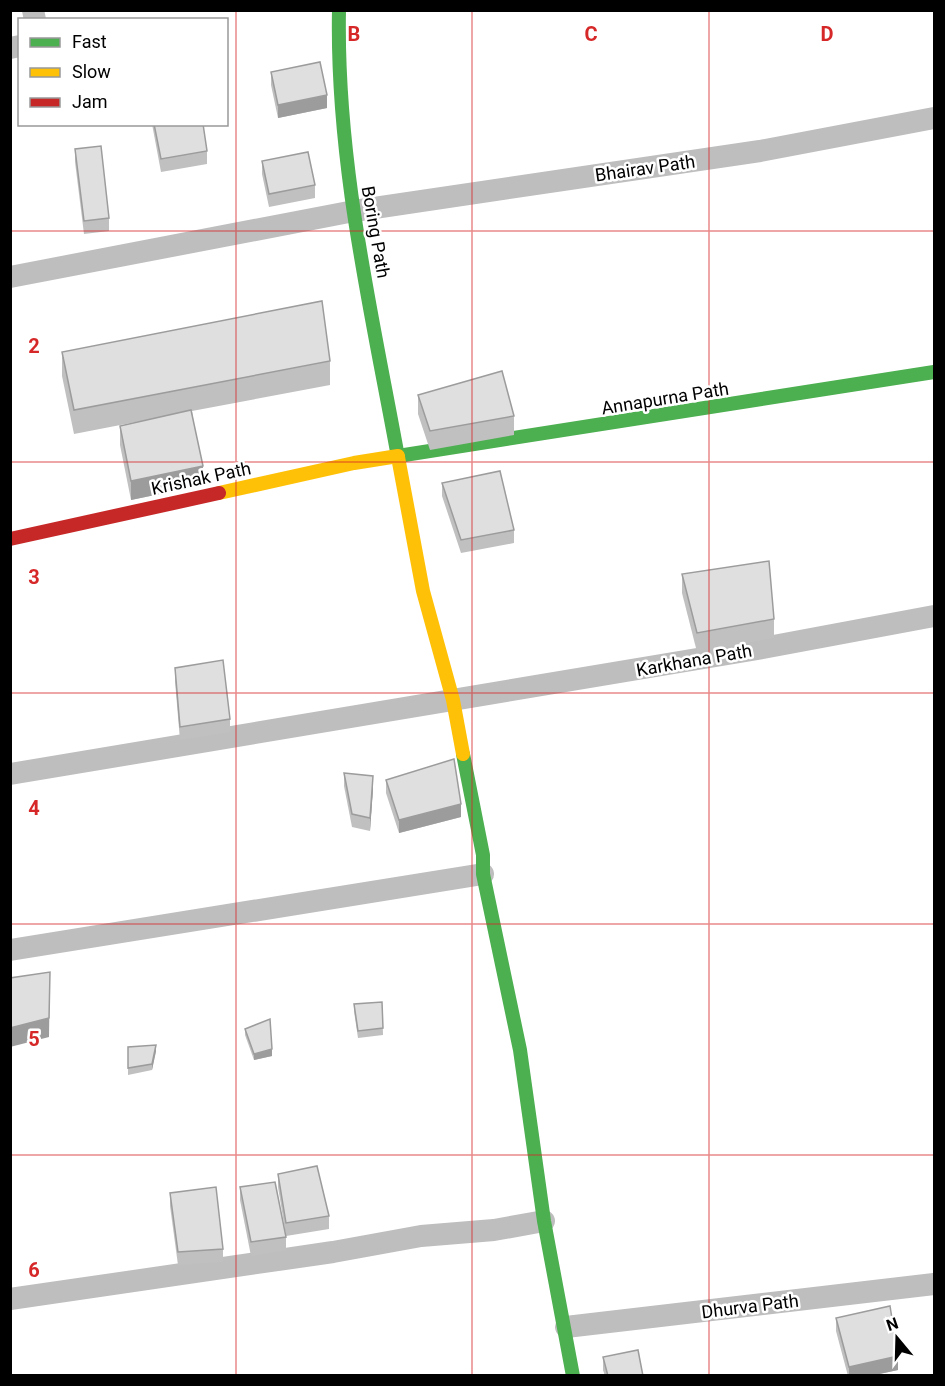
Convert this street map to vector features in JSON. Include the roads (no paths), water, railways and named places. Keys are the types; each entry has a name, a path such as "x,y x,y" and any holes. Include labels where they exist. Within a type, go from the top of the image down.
{"street":[{"name":"Boring Path","path":"339,10 338,70 354,211 401,458 423,591 453,700 483,855 483,874 520,1050 544,1221 566,1328 573,1376"},
{"name":"Bhairav Path","path":"10,278 354,211 760,152 934,118"},
{"name":"Annapurna Path","path":"401,458 934,372"},
{"name":"Krishak Path","path":"10,539 354,463 401,458"},
{"name":"Karkhana Path","path":"10,774 934,616"},
{"path":"10,950 483,874"},
{"path":"10,1299 333,1252 421,1236 494,1230 544,1221"},
{"name":"Dhurva Path","path":"566,1328 934,1284"}]}
